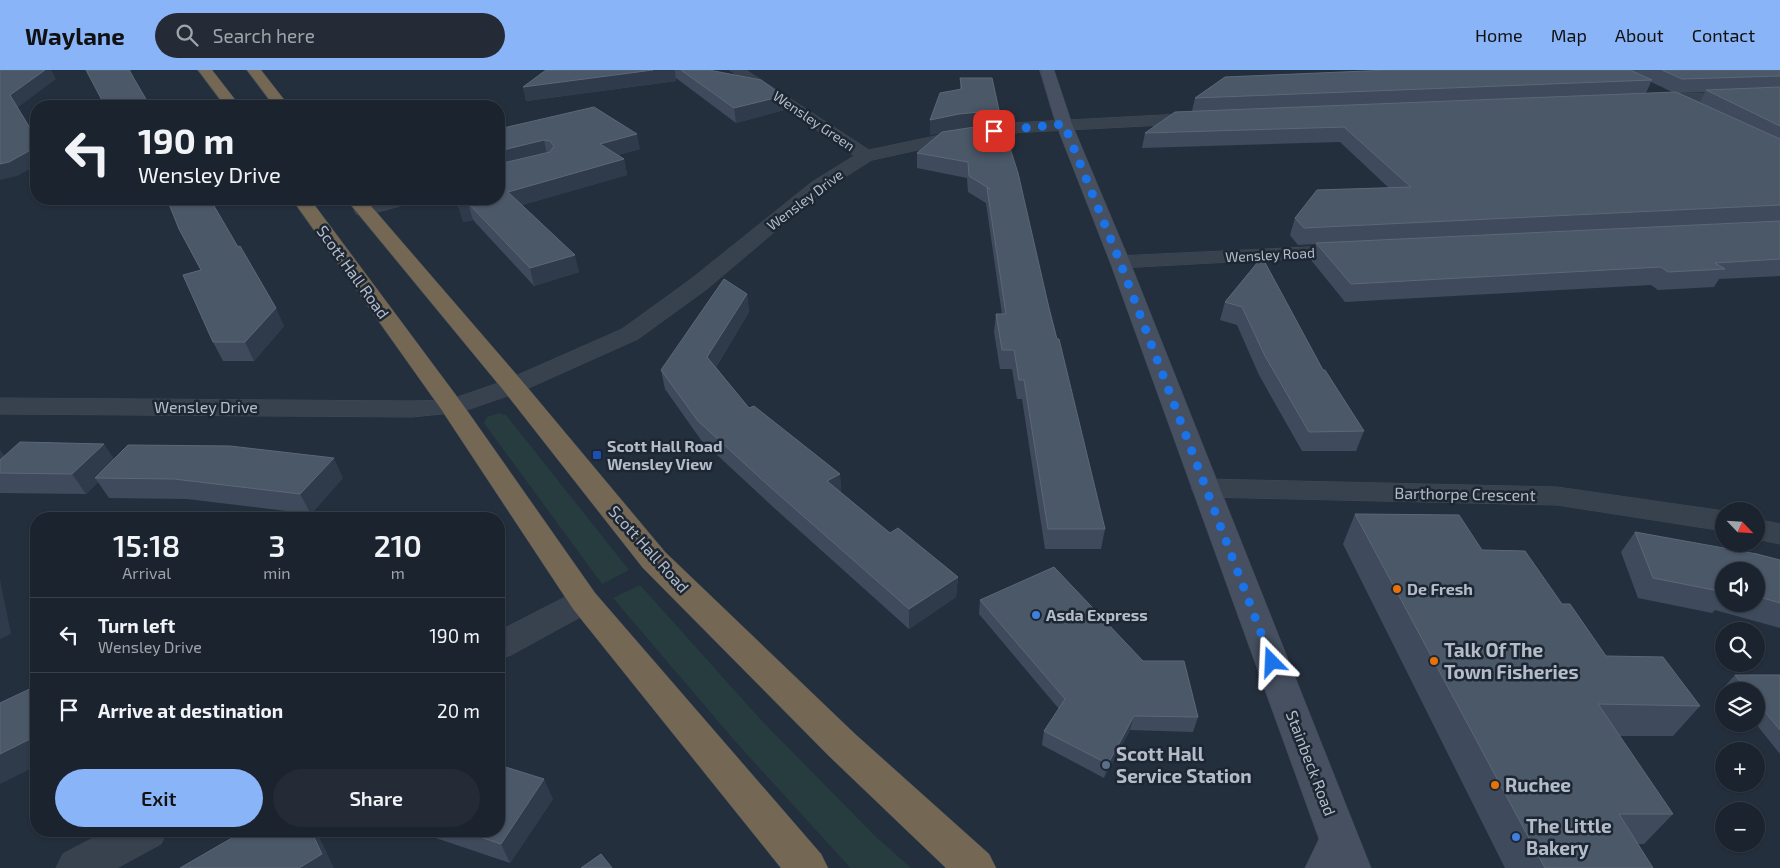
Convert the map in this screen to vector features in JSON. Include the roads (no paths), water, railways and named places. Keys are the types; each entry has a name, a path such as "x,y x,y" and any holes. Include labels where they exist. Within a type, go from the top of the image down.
{"highway":[{"path":"205,70 228,100"},
{"path":"254,70 277,100"},
{"name":"Scott Hall Road","path":"304,205 443,396 584,601 783,842 807,868"},
{"name":"Scott Hall Road","path":"360,205 513,386 654,560 842,745 975,868"}],"street":[{"name":"Wensley Green","path":"737,70 866,156"},
{"name":"Stainbeck Road","path":"1047,70 1064,124 1120,262 1205,488 1339,859"},
{"path":"1646,86 1696,111"},
{"path":"1631,100 1780,95"},
{"name":"Wensley Drive","path":"0,406 412,409 443,396 513,386 630,334 699,284 818,186 866,156 958,136 1064,124 1213,118"},
{"name":"Wensley Road","path":"1120,262 1367,250"},
{"name":"Barthorpe Crescent","path":"1205,488 1557,496 1715,520"},
{"path":"1765,531 1780,534"},
{"path":"505,643 584,601"},
{"path":"77,868 136,837"}],"place":[{"name":"Scott Hall Road Wensley View","path":"597,455"},
{"name":"De Fresh","path":"1397,589"},
{"name":"Asda Express","path":"1036,615"},
{"name":"Talk Of The Town Fisheries","path":"1434,661"},
{"name":"Scott Hall Service Station","path":"1106,765"},
{"name":"Ruchee","path":"1495,785"},
{"name":"The Little Bakery","path":"1516,837"}]}
